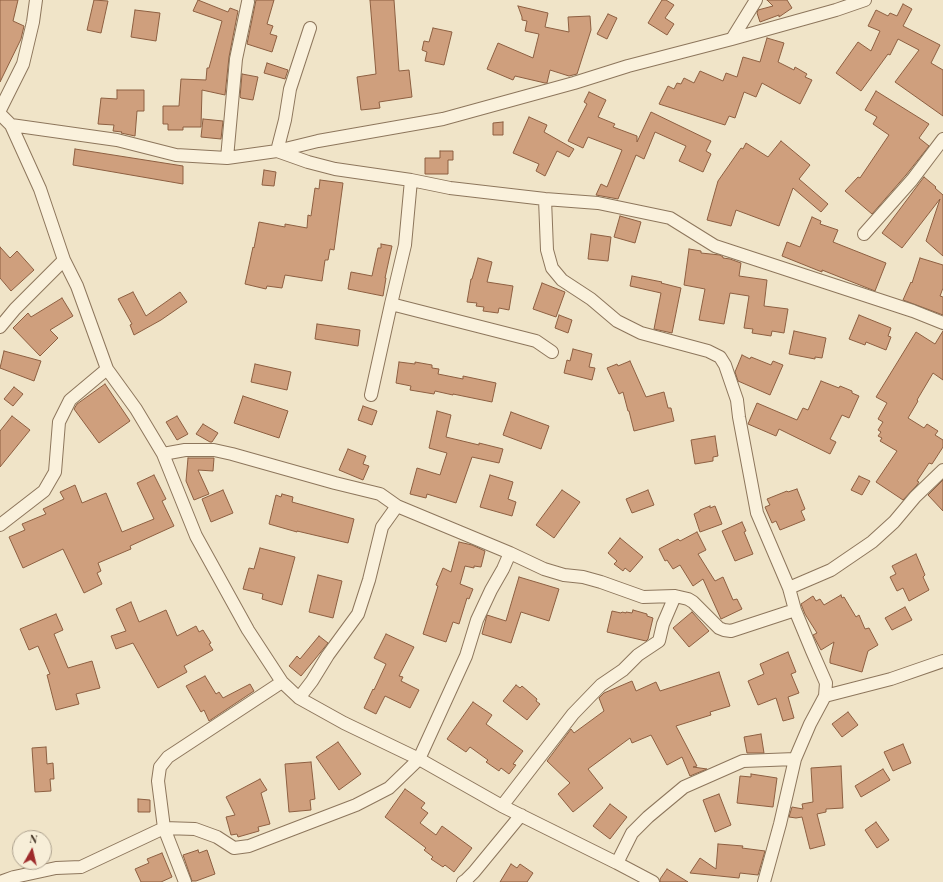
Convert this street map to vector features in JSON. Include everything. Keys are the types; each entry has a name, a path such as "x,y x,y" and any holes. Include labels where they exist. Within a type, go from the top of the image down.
{"street":[{"path":"0,110 23,64 33,22 36,0"},
{"path":"732,39 756,0"},
{"path":"11,125 116,140 176,155 227,158 277,151 318,141 443,120 628,66 836,10 864,0"},
{"path":"227,158 236,59 248,2"},
{"path":"277,151 285,120 290,89 310,28"},
{"path":"0,114 11,125 40,189 64,260 77,286 107,369 136,409 163,454 196,536 248,630 282,682 299,698 344,723 419,759 502,806 653,882"},
{"path":"864,234 912,180 943,139"},
{"path":"277,151 335,170 412,180 450,188 545,199 598,203 670,218 715,246 913,311 943,323"},
{"path":"371,395 405,245 412,180"},
{"path":"545,199 547,250 552,268 562,280 591,299 617,321 641,333 708,351 720,357 725,365 737,400 757,513 789,588 795,610 826,683 825,696 810,724 795,759 780,824 764,882"},
{"path":"0,327 64,260"},
{"path":"391,304 536,341 552,352"},
{"path":"0,524 44,491 55,472 59,422 61,417 70,400 107,369"},
{"path":"163,454 184,450 214,450 380,494 397,506 551,571 601,582 643,597 675,596 688,599 693,602 719,628 724,630 731,630 795,610"},
{"path":"789,588 831,570 872,542 894,522 915,497 943,470"},
{"path":"299,698 358,614 369,580 382,527 397,506"},
{"path":"0,882 14,877 56,868 81,867 164,828 195,829 217,837 234,848 249,846 356,805 389,788 419,759 466,656 477,620 510,553"},
{"path":"502,806 573,714 601,685 623,670 638,655 660,641 663,624 675,596"},
{"path":"825,696 891,679 943,661"},
{"path":"184,882 164,828 158,781 160,767 168,757 282,682"},
{"path":"617,863 632,833 648,817 684,787 743,761 795,759"},
{"path":"463,882 474,872 521,815"}],"building":[{"path":"0,0 18,0 13,21 24,26 21,39 0,82"},
{"path":"94,0 108,1 101,33 87,30"},
{"path":"198,0 228,12 230,8 238,11 229,57 225,95 202,90 201,127 183,127 183,130 168,130 168,124 163,124 163,106 179,106 181,79 206,80 207,68 209,68 222,21 193,11"},
{"path":"256,0 274,0 267,24 273,26 270,34 277,36 272,52 247,44"},
{"path":"370,0 394,0 399,71 409,70 412,97 379,102 380,108 361,110 357,77 376,74"},
{"path":"662,0 666,0 674,5 665,18 674,24 667,35 648,23"},
{"path":"767,0 787,0 792,8 779,17 779,15 760,22 757,13 758,10 773,6"},
{"path":"903,4 912,9 903,26 940,45 931,63 943,70 943,116 895,82 919,50 898,39 890,55 888,54 861,91 836,73 858,42 871,51 880,31 868,26 876,10 888,16 890,13 897,16"},
{"path":"518,6 548,13 545,27 569,32 568,17 590,16 591,30 577,74 569,76 550,70 547,83 545,83 515,76 513,80 487,69 498,43 533,58 539,34 525,31 527,21 522,20"},
{"path":"135,10 160,13 156,41 131,37"},
{"path":"608,14 617,18 607,39 597,34"},
{"path":"433,28 452,32 444,65 425,61 427,52 422,50 424,41 429,42"},
{"path":"767,38 784,43 778,62 794,70 795,67 807,74 805,77 812,80 800,104 762,83 756,97 744,92 735,118 729,116 725,125 659,104 668,86 674,89 677,83 681,84 684,78 694,83 700,71 723,81 726,73 737,77 743,57 760,62"},
{"path":"267,63 288,70 285,79 264,73"},
{"path":"242,74 258,77 253,100 240,97"},
{"path":"117,90 144,90 144,111 137,111 135,136 113,131 114,125 98,124 101,98 117,99"},
{"path":"876,91 929,124 919,138 929,146 872,214 845,191 858,177 860,178 889,135 873,124 877,117 865,110"},
{"path":"589,92 606,100 598,117 615,124 613,127 637,136 637,142 651,112 711,141 706,151 711,154 703,172 679,161 686,146 655,132 644,159 636,155 618,199 596,195 601,184 607,187 622,150 588,137 583,148 568,141 587,104 584,102"},
{"path":"529,117 547,125 544,132 574,149 569,157 557,151 545,176 536,171 539,164 513,153"},
{"path":"203,119 223,121 221,139 201,137"},
{"path":"503,122 503,135 493,135 493,123"},
{"path":"781,141 810,165 799,179 828,204 821,212 793,188 779,226 736,210 731,226 707,220 718,181 741,148 743,149 746,143 768,157"},
{"path":"75,149 183,166 183,184 73,165"},
{"path":"440,151 453,151 453,160 448,160 448,174 425,174 425,158 440,158"},
{"path":"264,170 276,172 274,186 262,185"},
{"path":"924,177 943,195 943,256 926,241 940,199 902,248 882,233"},
{"path":"320,180 343,183 334,250 330,249 328,260 325,260 322,281 285,275 282,288 267,286 266,289 245,284 259,222 285,227 285,224 307,228 308,215 311,216 315,188 319,189"},
{"path":"620,216 641,222 635,243 614,237"},
{"path":"812,217 821,221 820,224 838,230 833,242 886,263 875,291 782,256 787,242 800,247"},
{"path":"591,234 611,237 608,261 588,259"},
{"path":"381,244 392,246 385,278 383,296 348,289 351,272 372,276 378,248 381,248"},
{"path":"0,247 10,258 17,251 34,270 11,291 0,278"},
{"path":"689,249 701,251 701,253 720,255 723,258 741,263 739,276 767,280 764,306 788,309 784,333 772,331 771,336 752,333 753,329 744,328 749,296 730,293 724,324 699,320 705,289 684,285"},
{"path":"478,258 492,262 487,282 513,286 509,310 499,308 498,313 483,311 484,307 476,306 477,303 467,302 471,279"},
{"path":"920,258 943,265 943,288 940,296 943,297 943,315 903,300 911,282 912,283"},
{"path":"632,276 662,282 661,283 681,288 672,333 654,329 661,293 630,286"},
{"path":"542,283 565,292 556,317 533,309"},
{"path":"133,292 146,316 180,292 187,302 161,320 134,335 130,325 132,324 118,299"},
{"path":"62,298 73,316 50,330 58,338 40,356 13,328 28,313 31,317"},
{"path":"559,315 572,320 568,333 555,328"},
{"path":"859,315 891,328 888,336 891,337 886,350 866,342 865,345 849,339"},
{"path":"317,324 360,330 358,346 315,339"},
{"path":"794,331 826,338 822,358 815,357 815,359 789,354"},
{"path":"943,331 943,380 933,373 908,418 924,428 927,424 938,431 935,435 943,440 943,447 932,464 929,463 917,481 919,482 917,485 903,500 876,482 897,451 880,441 882,438 878,436 881,432 878,430 883,422 878,419 887,403 876,397 916,332 935,344"},
{"path":"573,349 592,354 589,367 595,368 592,380 564,373 567,360 570,361"},
{"path":"4,351 41,361 34,381 0,368"},
{"path":"742,355 771,365 773,361 783,365 770,395 738,381 735,372"},
{"path":"630,361 646,397 664,392 668,408 671,408 674,421 634,431 623,392 619,394 607,368 617,364 618,366"},
{"path":"399,362 415,364 415,362 432,365 432,368 439,369 438,374 463,379 463,376 496,383 492,402 435,391 434,394 410,390 411,386 396,383"},
{"path":"255,364 291,372 287,390 251,382"},
{"path":"821,381 839,388 840,386 859,396 849,418 842,415 830,439 836,442 830,454 779,429 776,436 748,424 757,403 797,420 803,408 808,410"},
{"path":"105,384 130,421 99,443 74,409 77,404"},
{"path":"14,387 23,394 13,406 4,399"},
{"path":"243,396 288,411 279,438 234,423"},
{"path":"363,406 377,411 372,425 358,420"},
{"path":"437,411 451,415 446,437 503,449 499,463 472,457 456,503 427,494 426,498 410,494 417,468 440,475 447,453 429,448"},
{"path":"511,412 549,426 541,449 503,435"},
{"path":"12,416 30,430 0,467 0,431"},
{"path":"177,416 188,434 177,440 166,422"},
{"path":"203,424 218,433 212,442 196,434"},
{"path":"715,436 718,456 713,457 713,461 695,464 691,440"},
{"path":"348,449 366,456 363,464 369,466 363,480 339,470"},
{"path":"188,458 214,458 213,471 198,470 209,494 194,500 186,481"},
{"path":"154,475 166,499 162,501 174,526 130,546 131,549 98,563 101,571 97,573 102,584 84,593 63,549 23,568 9,537 25,530 22,524 46,514 43,509 64,499 60,492 75,485 82,503 106,493 122,532 154,519 137,483"},
{"path":"490,475 513,482 508,499 516,502 512,516 480,507"},
{"path":"859,476 870,481 862,495 851,490"},
{"path":"943,480 943,511 928,495"},
{"path":"797,489 805,509 801,511 805,520 780,530 776,521 772,523 765,507 770,505 767,499 787,491"},
{"path":"223,490 233,513 211,522 202,499"},
{"path":"562,490 580,502 554,538 536,525"},
{"path":"648,490 654,505 632,513 626,499"},
{"path":"282,494 293,497 292,502 354,519 348,543 297,532 269,524 276,495 281,497"},
{"path":"710,506 710,508 715,506 722,524 700,532 694,514"},
{"path":"742,522 746,531 744,532 753,554 735,561 722,531"},
{"path":"697,532 706,550 698,554 715,581 723,577 733,600 737,599 742,609 721,619 703,579 693,586 680,565 673,569 667,560 665,561 659,549 678,539 680,541"},
{"path":"620,538 643,557 630,572 625,568 623,571 614,564 617,561 608,553"},
{"path":"459,542 472,545 485,551 481,567 474,566 474,568 465,566 460,584 473,589 469,599 467,598 459,624 453,622 446,642 423,634 438,586 436,585 443,568 451,572"},
{"path":"260,548 295,557 282,605 262,599 263,594 243,589 249,568 254,569"},
{"path":"916,554 925,575 923,577 929,590 909,601 903,588 897,591 890,577 896,574 892,566"},
{"path":"318,575 342,581 333,618 309,612"},
{"path":"519,577 559,589 549,621 521,612 511,643 482,634 487,615 506,621"},
{"path":"841,595 842,598 844,597 856,617 859,615 865,629 869,628 878,645 868,651 862,672 830,663 834,642 821,650 813,635 817,633 805,614 801,604 813,596 816,601 820,599 824,605"},
{"path":"131,602 139,622 166,610 177,636 196,626 199,632 203,630 211,643 209,644 213,650 184,666 187,672 158,688 133,643 116,649 111,636 126,631 116,609"},
{"path":"905,607 912,620 892,630 885,618"},
{"path":"633,610 647,614 647,616 653,618 648,639 646,641 607,632 612,611 632,613"},
{"path":"692,612 709,631 689,647 673,628"},
{"path":"56,614 63,630 54,634 68,668 92,661 100,688 76,694 79,704 56,710 47,675 50,674 38,646 29,650 20,629"},
{"path":"386,634 414,647 399,676 403,677 401,681 419,690 410,708 385,696 376,714 364,708 386,664 374,658"},
{"path":"319,636 328,643 301,676 289,666 297,656 300,659"},
{"path":"788,652 796,672 791,674 799,693 788,697 794,718 783,721 776,698 758,705 748,681 764,674 760,664"},
{"path":"719,672 730,706 710,712 711,715 676,726 697,766 693,767 707,769 690,776 682,757 667,765 651,735 632,743 630,738 588,769 603,788 573,812 558,794 570,783 547,761 571,729 574,733 604,711 599,698 604,693 632,681 636,691 656,682 660,691"},
{"path":"205,676 216,694 219,692 223,698 250,684 254,691 209,721 204,710 201,712 186,686"},
{"path":"516,685 520,688 522,686 537,699 536,701 540,704 527,720 503,701"},
{"path":"473,702 492,715 486,724 523,751 513,764 516,765 509,774 501,768 499,771 486,762 488,760 470,747 466,752 447,739"},
{"path":"848,712 858,725 842,737 832,724"},
{"path":"761,734 764,753 747,753 744,737"},
{"path":"338,742 361,774 339,790 316,757"},
{"path":"903,744 911,763 893,771 884,752"},
{"path":"46,747 47,764 53,763 54,779 50,779 51,791 35,792 32,748"},
{"path":"311,762 315,799 310,800 311,810 289,812 285,764"},
{"path":"841,766 843,808 826,809 826,812 817,814 825,845 810,849 802,817 789,817 792,807 803,809 802,804 813,802 811,768"},
{"path":"883,769 890,780 861,797 855,786"},
{"path":"751,774 777,778 773,807 737,803 740,776 751,777"},
{"path":"260,779 267,790 261,793 270,824 258,827 259,831 238,837 237,834 231,835 226,817 235,815 226,797"},
{"path":"405,789 425,803 421,808 428,813 420,823 436,835 442,826 472,848 454,872 445,865 443,867 431,859 433,857 424,850 426,848 385,817"},
{"path":"719,794 731,825 715,832 703,800"},
{"path":"138,799 150,800 150,812 138,812"},
{"path":"610,804 627,817 610,839 593,826"},
{"path":"876,822 889,840 877,848 865,830"},
{"path":"718,844 743,846 742,848 765,851 758,875 740,873 739,878 690,873 700,858 716,869"},
{"path":"198,850 199,853 207,850 215,874 192,881 183,855"},
{"path":"162,853 172,877 161,882 141,882 135,869 149,863 147,859"},
{"path":"511,864 517,868 520,864 533,873 527,882 500,882"},
{"path":"667,869 688,882 660,882 660,879"}]}
